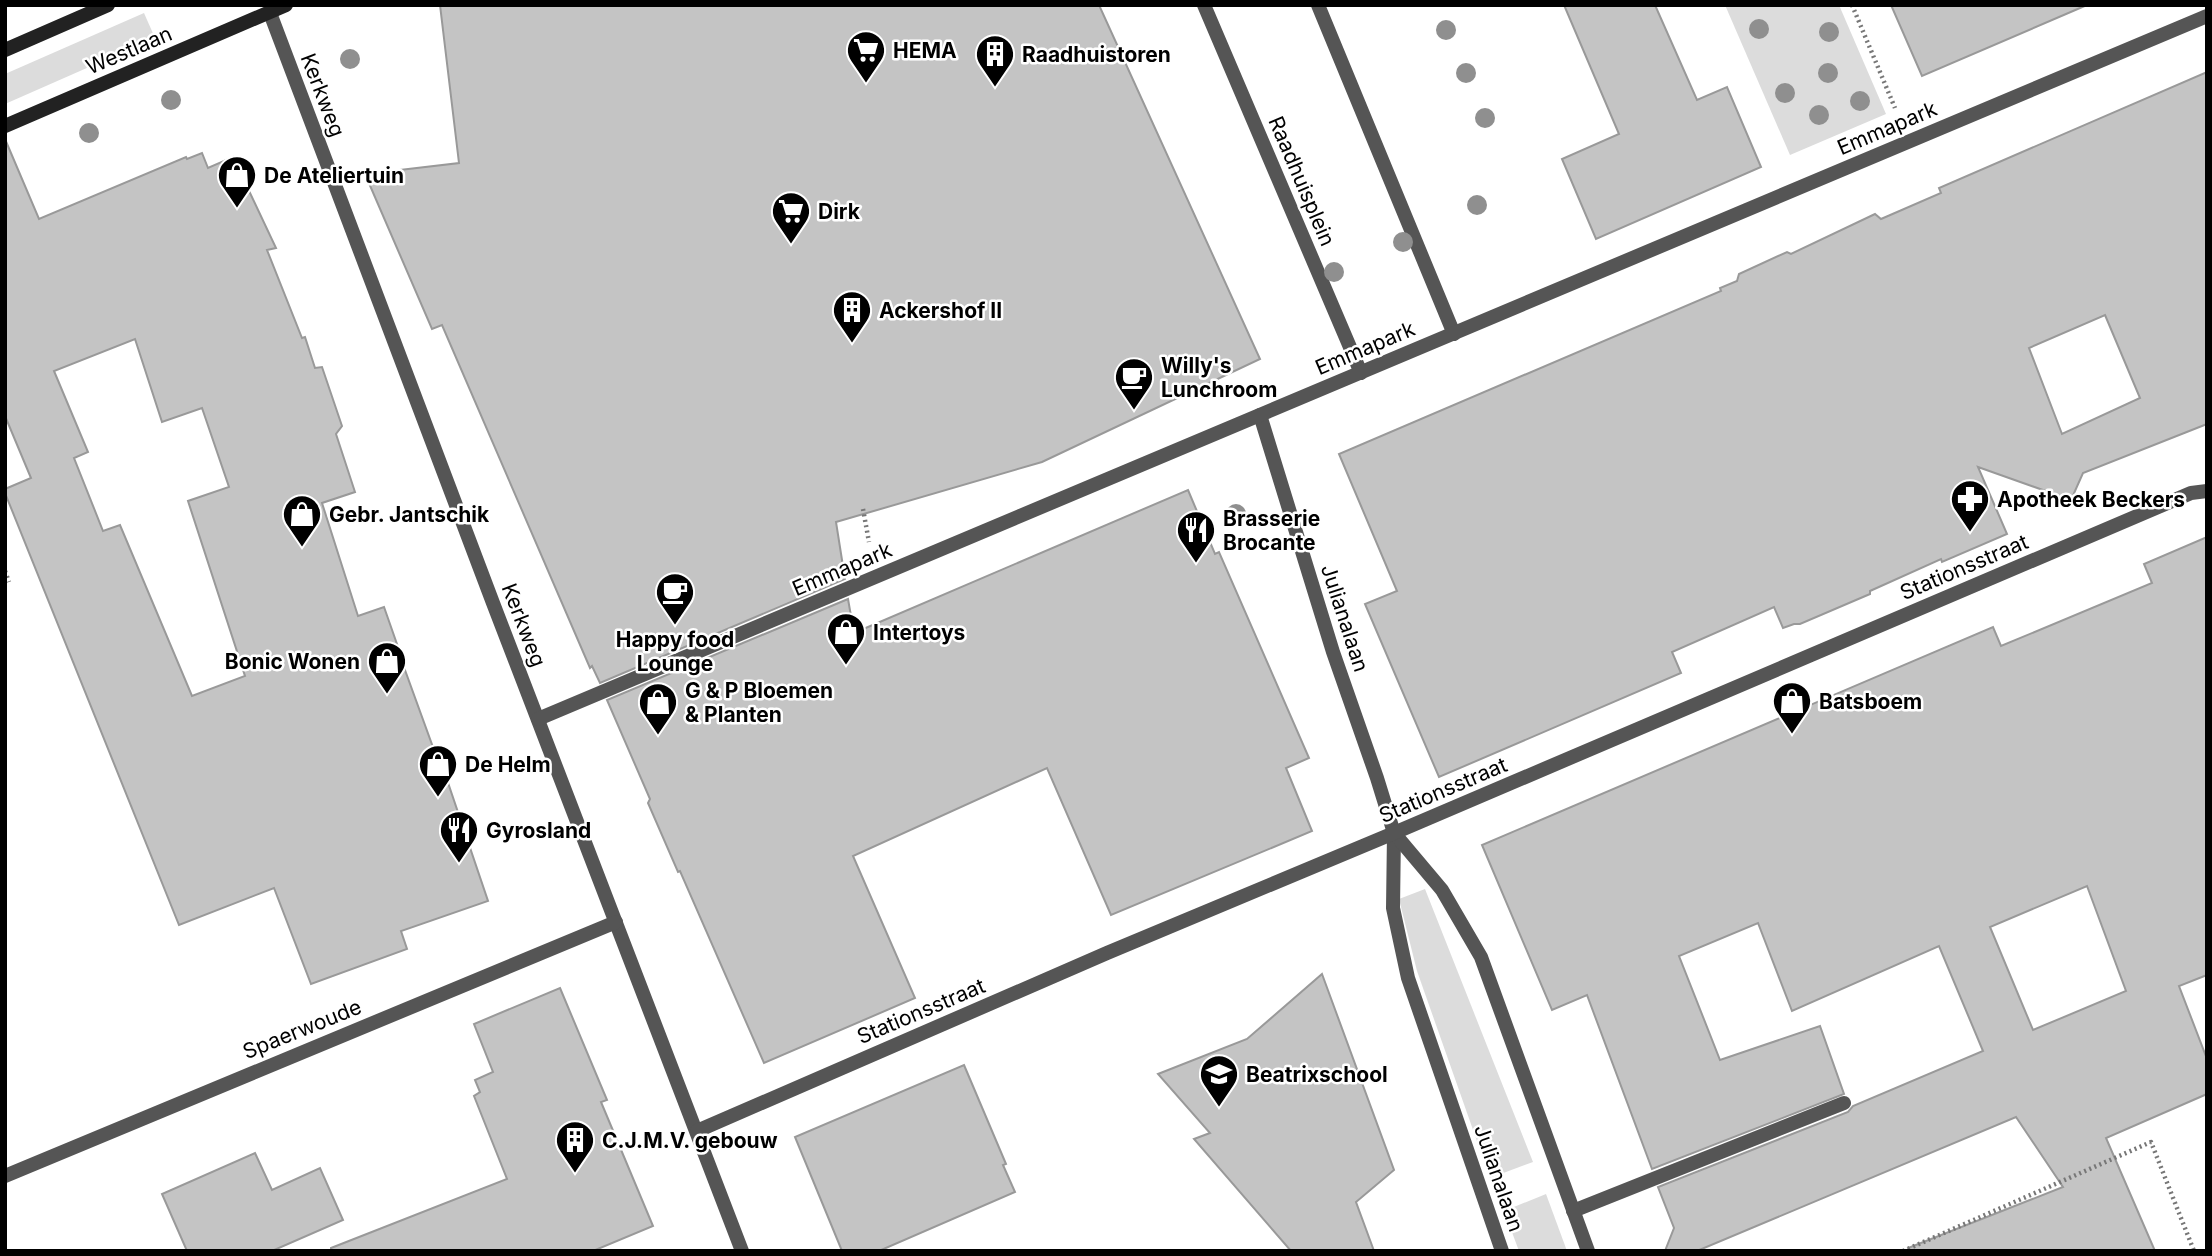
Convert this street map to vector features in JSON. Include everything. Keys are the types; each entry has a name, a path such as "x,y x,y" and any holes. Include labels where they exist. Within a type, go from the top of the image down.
{"main road":[{"path":"5,50 108,5"},
{"name":"Westlaan","path":"5,127 286,5"}],"street":[{"name":"Raadhuisplein","path":"1204,5 1361,373"},
{"path":"1318,5 1454,334"},
{"name":"Kerkweg","path":"270,13 741,1251"},
{"name":"Emmapark","path":"538,719 2207,16"},
{"name":"Julianalaan","path":"1260,415 1332,652 1394,833 1393,908 1408,978 1502,1251"},
{"name":"Stationsstraat","path":"697,1131 1107,953 2178,498 2207,491"},
{"name":"Julianalaan","path":"1394,833 1442,890 1481,957 1587,1251"},
{"name":"Spaerwoude","path":"5,1176 616,922"},
{"path":"1573,1211 1844,1103"}],"path":[{"path":"1852,5 1909,142"},
{"path":"5,571 9,582"},
{"path":"1903,1251 2151,1142 2194,1251"}],"shaded area":[{"path":"1725,5 1839,5 1886,114 1790,155"},
{"path":"144,13 155,38 5,104 5,74"},
{"path":"1425,889 1533,1162 1490,1178 1417,971 1399,899"},
{"path":"1546,1194 1567,1251 1519,1251 1504,1211"}],"building":[{"name":"Ackershof II","path":"440,5 1099,5 1260,359 1042,462 836,522 845,579 600,683 592,666 590,668 442,325 432,329 365,174 459,163"},
{"path":"1564,5 1655,5 1697,100 1727,87 1761,167 1596,239 1562,159 1619,134"},
{"path":"1891,5 2087,5 1922,76"},
{"path":"2207,72 2207,424 2083,473 2071,500 1978,467 2007,534 1942,562 1941,559 1800,624 1783,628 1774,607 1672,652 1681,673 1439,777 1365,604 1397,591 1339,454 1721,291 1720,288 1737,281 1739,274 1787,252 1791,254 1875,214 1881,219 1941,193 1939,188","holes":["2105,315 2140,398 2062,434 2029,348"]},
{"path":"5,139 39,219 186,157 187,159 202,153 208,168 233,157 276,248 267,250 302,338 305,337 315,368 322,367 342,426 336,434 355,492 322,503 358,616 384,607 488,901 401,931 407,949 311,984 274,888 179,925 5,493 5,489 31,478 5,416","holes":["135,339 162,422 202,408 229,487 188,501 245,676 192,696 120,525 103,531 74,458 88,452 54,371"]},
{"path":"1188,490 1215,554 1219,552 1309,758 1286,768 1312,831 1111,915 1047,768 853,856 915,998 764,1063 648,803 650,799 607,700 848,599 854,633"},
{"path":"2207,537 2207,975 2179,986 2207,1059 2207,1094 2106,1138 2155,1251 1909,1251 1908,1248 2063,1187 2016,1117 1697,1251 1665,1251 1674,1228 1658,1187 1848,1112 1853,1106 1983,1051 1939,946 1792,1011 1758,923 1679,956 1720,1060 1820,1026 1844,1094 1652,1169 1587,995 1552,1010 1482,845 1993,627 2001,646 2152,583 2144,564","holes":["2087,886 2126,991 2033,1030 1990,927"]},
{"path":"1322,974 1394,1170 1356,1202 1374,1251 1291,1251 1194,1139 1210,1133 1158,1074 1247,1039"},
{"path":"560,988 607,1100 601,1102 653,1226 593,1251 331,1251 331,1248 507,1179 474,1096 480,1092 475,1080 493,1072 474,1024"},
{"path":"964,1065 1015,1192 879,1251 842,1251 795,1137"},
{"path":"255,1153 272,1190 320,1168 343,1220 272,1251 187,1251 162,1194"}],"place":[{"name":"HEMA","path":"866,84"},
{"name":"Raadhuistoren","path":"995,88"},
{"name":"De Ateliertuin","path":"237,209"},
{"name":"Dirk","path":"791,245"},
{"name":"Ackershof II","path":"852,344"},
{"name":"Willy's Lunchroom","path":"1134,411"},
{"name":"Apotheek Beckers","path":"1970,533"},
{"name":"Gebr. Jantschik","path":"302,548"},
{"name":"Brasserie Brocante","path":"1196,564"},
{"name":"Happy food Lounge","path":"675,626"},
{"name":"Intertoys","path":"846,666"},
{"name":"Bonic Wonen","path":"387,695"},
{"name":"Batsboem","path":"1792,735"},
{"name":"G & P Bloemen & Planten","path":"658,736"},
{"name":"De Helm","path":"438,798"},
{"name":"Gyrosland","path":"459,864"},
{"name":"Beatrixschool","path":"1219,1108"},
{"name":"C.J.M.V. gebouw","path":"575,1174"}]}
